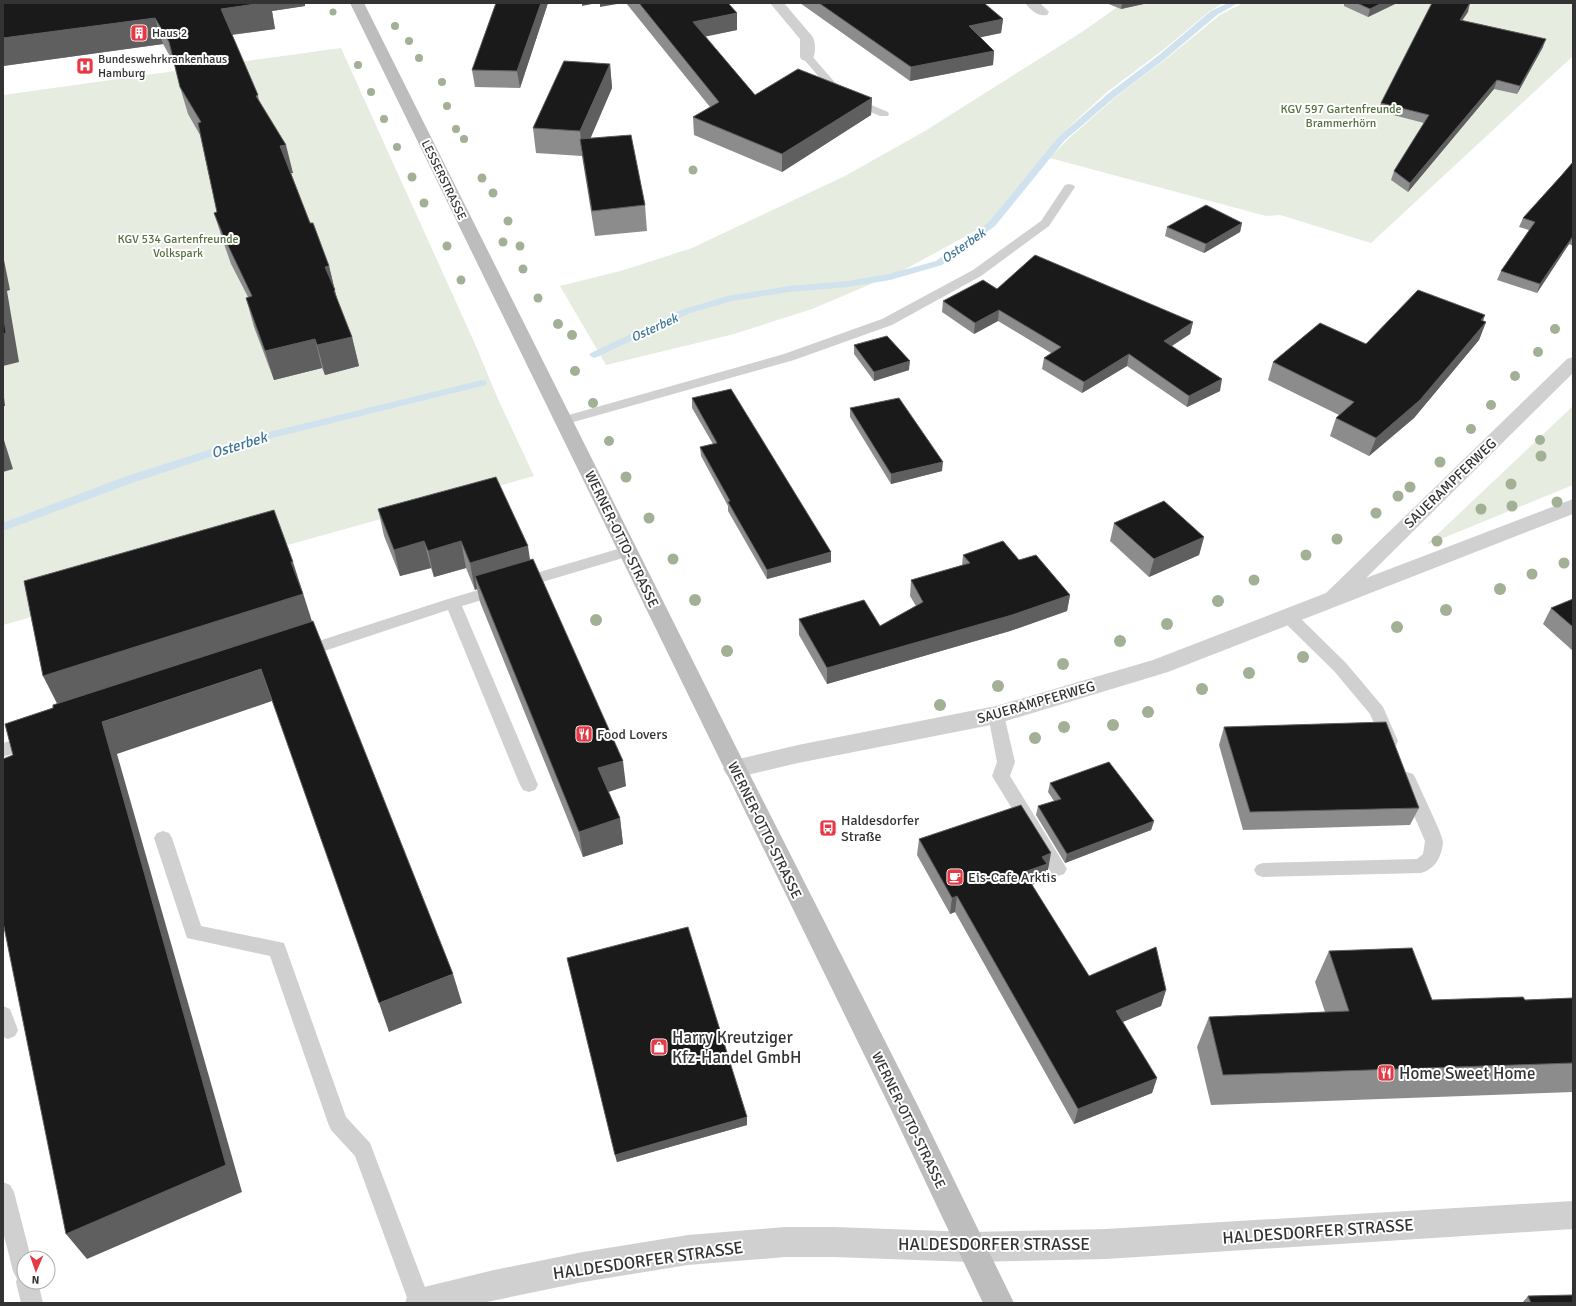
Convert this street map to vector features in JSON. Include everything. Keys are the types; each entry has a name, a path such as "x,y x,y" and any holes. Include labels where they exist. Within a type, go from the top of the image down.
{"main road":[{"name":"LESSERSTRASSE","path":"356,3 531,356"},
{"name":"WERNER-OTTO-STRASSE","path":"531,356 1000,1303"}],"street":[{"path":"777,3 807,39 807,57"},
{"name":"SAUERAMPFERWEG","path":"1328,602 1573,363"},
{"name":"SAUERAMPFERWEG","path":"735,769 798,754 996,715 1160,666 1573,506"},
{"name":"HALDESDORFER STRASSE","path":"420,1303 494,1285 583,1267 688,1250 785,1242 834,1242 971,1247 1106,1244 1573,1215"}],"lane":[{"path":"807,57 841,96 884,114"},
{"path":"563,421 788,357 886,322 976,272 1045,223 1069,188"},
{"path":"288,657 453,603 628,551"},
{"path":"453,603 530,785"},
{"path":"1263,870 1421,866 1431,856 1434,841 1377,711 1340,667 1289,617"},
{"path":"996,715 1006,762 1001,776 1058,870"},
{"path":"3,750 48,735"},
{"path":"163,838 194,932 276,949 338,1123 363,1150 420,1303"},
{"path":"3,1192 18,1250"},
{"path":"29,1290 32,1303"}],"green space":[{"path":"1123,3 1223,3 1210,11 1163,50 1107,92 1057,138 988,224 902,271 812,309 734,334 606,365 560,286 624,270 692,248 845,176 925,131 1082,32"},
{"name":"KGV 597 Gartenfreunde Brammerhörn","path":"1243,3 1573,3 1573,56 1371,243 1280,215 1266,216 1050,158 1067,140 1117,96 1166,59 1220,15"},
{"name":"KGV 534 Gartenfreunde Volkspark","path":"341,48 534,476 3,625 3,95"},
{"path":"1573,406 1573,485 1426,545"}],"building":[{"path":"3,3 263,3 221,9 258,95 256,96 286,145 280,146 310,223 313,223 329,266 325,267 352,337 317,345 315,339 265,351 246,298 252,296 214,213 217,212 198,123 201,122 180,87 169,42 155,18 3,38"},
{"path":"496,3 541,3 517,71 472,70"},
{"path":"639,3 728,3 737,13 693,22 755,95 798,69 872,98 782,154 693,117 719,102"},
{"path":"819,3 984,3 1003,19 969,26 994,51 911,67"},
{"path":"1357,3 1382,3 1370,9"},
{"path":"1432,3 1470,3 1460,20 1546,39 1520,86 1497,80 1410,183 1394,171 1429,115 1381,103"},
{"path":"564,61 610,64 580,131 533,128"},
{"path":"631,135 645,205 592,211 580,139"},
{"path":"1573,162 1573,236 1540,284 1501,271 1535,222 1523,218"},
{"path":"1206,205 1242,223 1206,244 1167,227"},
{"path":"1035,255 1193,322 1164,341 1222,379 1189,396 1129,354 1084,382 1044,358 1061,347 999,310 975,323 943,301 983,280 997,289"},
{"path":"1418,290 1485,315 1481,320 1486,322 1420,400 1376,438 1336,418 1354,402 1273,362 1320,323 1366,344"},
{"path":"3,313 6,333 3,334"},
{"path":"887,336 910,361 874,372 854,345"},
{"path":"731,389 831,552 767,570 728,502 730,501 700,447 717,443 692,398"},
{"path":"899,398 943,462 891,474 850,408"},
{"path":"496,477 528,546 470,563 461,541 428,551 424,541 394,550 378,509"},
{"path":"1164,501 1204,537 1154,559 1114,523"},
{"path":"274,510 303,594 43,676 24,581"},
{"path":"1003,541 1019,560 1036,555 1070,595 1012,615 827,668 799,619 864,600 880,626 923,602 911,580 970,563 963,555"},
{"path":"533,559 623,761 598,768 620,818 579,832 475,576"},
{"path":"1573,599 1573,627 1551,608"},
{"path":"313,621 453,974 379,1003 261,669 102,722 226,1165 66,1234 3,922 3,759 13,755 5,724 53,708 53,705"},
{"path":"1386,722 1419,808 1250,812 1224,727"},
{"path":"1109,762 1154,821 1067,854 1038,806 1061,799 1050,783"},
{"path":"1021,805 1051,853 1042,857 1047,864 1024,872 1089,976 1156,947 1166,990 1116,1011 1157,1078 1078,1109 957,896 952,898 919,839"},
{"path":"688,927 747,1117 615,1155 567,958"},
{"path":"1412,948 1432,1000 1523,997 1525,1000 1573,998 1573,1063 1223,1075 1209,1017 1349,1011 1329,951"},
{"path":"1573,1295 1573,1303 1531,1303 1528,1296"}],"waterway":[{"name":"Osterbek","path":"594,355 687,311 731,298 789,289 848,284 890,277 939,263 992,224 1061,139 1112,95 1162,57 1214,13 1234,3"},
{"name":"Osterbek","path":"3,527 128,480 253,439 482,383"}],"place":[{"name":"Haus 2","path":"139,33"},
{"name":"Bundeswehrkrankenhaus Hamburg","path":"85,66"},
{"name":"Food Lovers","path":"584,734"},
{"name":"Haldesdorfer Straße","path":"828,828"},
{"name":"Eis-Cafe Arktis","path":"955,877"},
{"name":"Harry Kreutziger Kfz-Handel GmbH","path":"659,1047"},
{"name":"Home Sweet Home","path":"1386,1073"}]}
